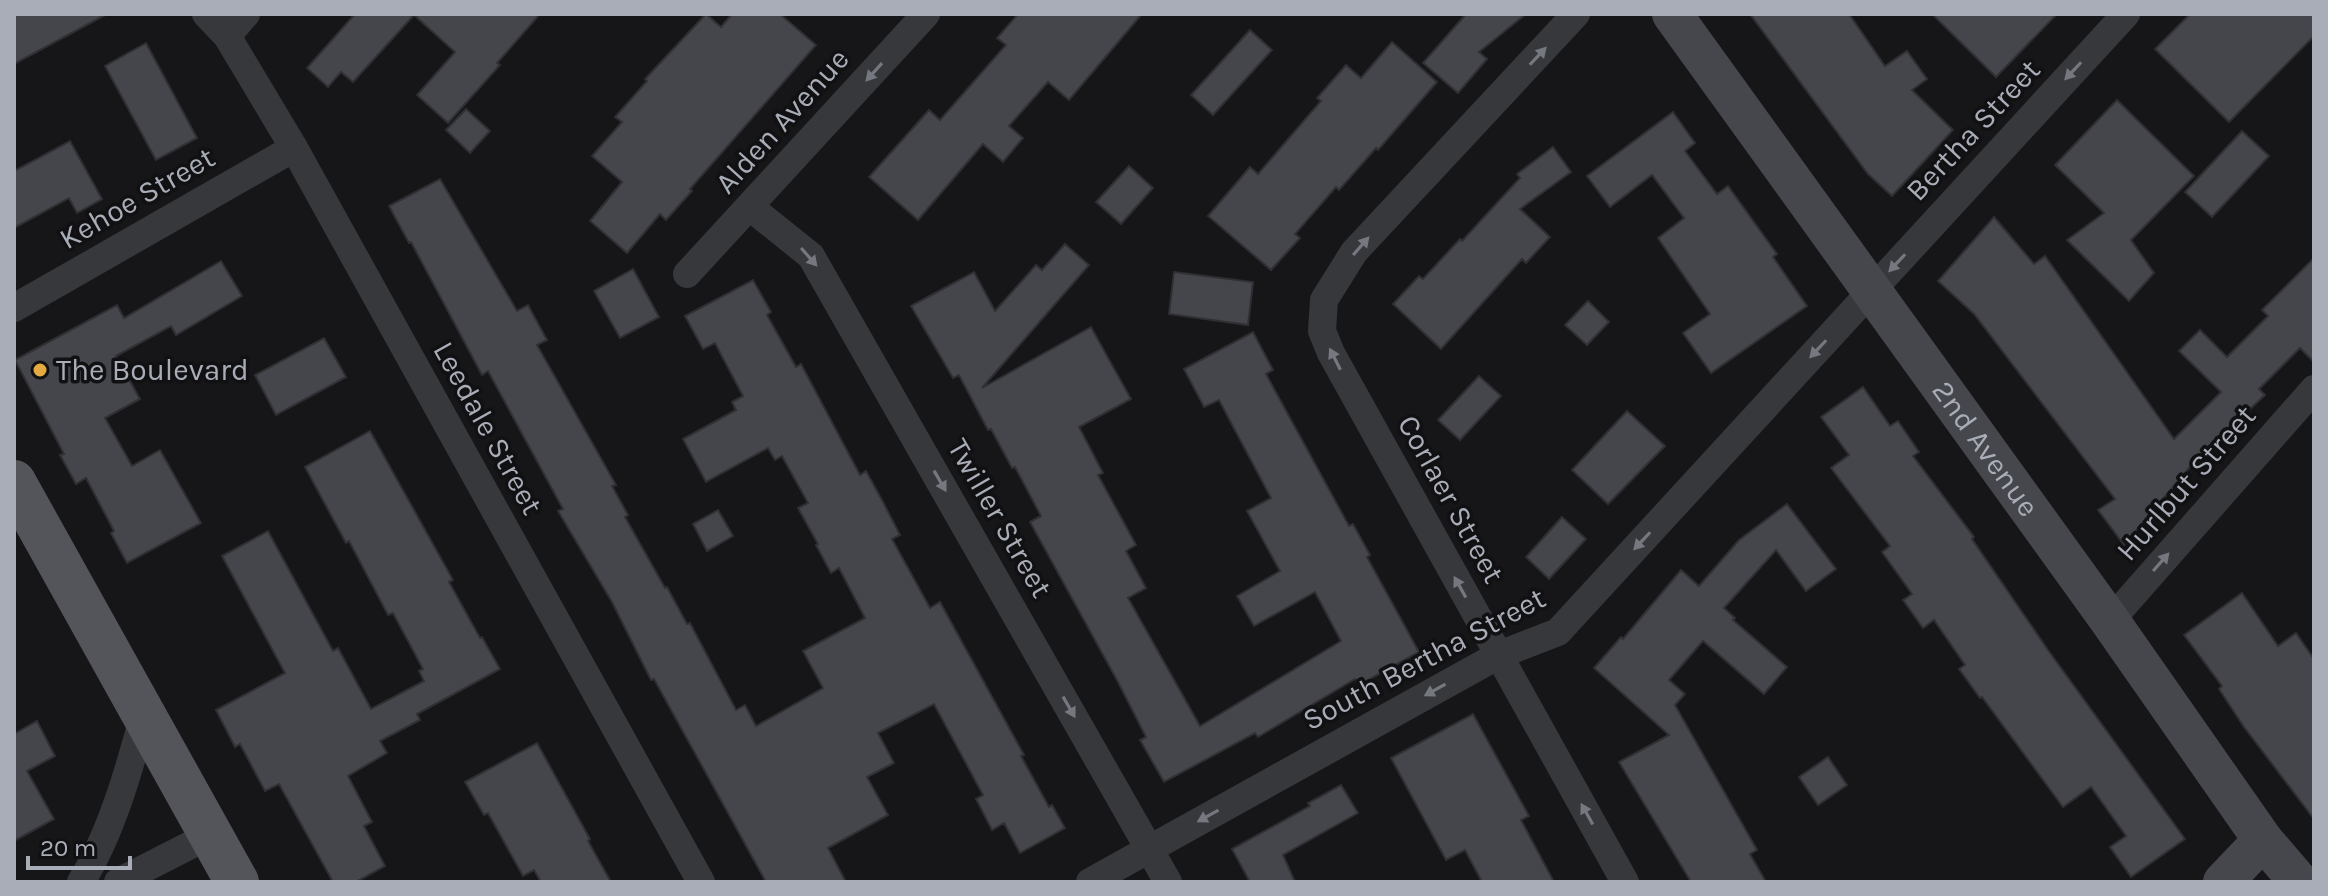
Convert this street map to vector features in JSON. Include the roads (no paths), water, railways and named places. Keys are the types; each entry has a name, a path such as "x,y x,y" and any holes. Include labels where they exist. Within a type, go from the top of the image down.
{"main road":[{"path":"14,482 237,882"}],"street":[{"name":"Leedale Street","path":"206,14 227,36 294,148 701,882"},
{"path":"227,36 246,14"},
{"name":"Alden Avenue","path":"687,274 926,14"},
{"name":"Corlaer Street","path":"1576,14 1354,252 1324,300 1322,331 1331,353 1625,882"},
{"name":"2nd Avenue","path":"1672,14 2110,621 2263,840 2299,882"},
{"name":"Bertha Street","path":"1870,292 2126,14"},
{"name":"Kehoe Street","path":"14,308 294,148"},
{"name":"Twiller Street","path":"750,207 811,256 1168,882"},
{"name":"South Bertha Street","path":"1090,882 1499,655 1558,632 1870,292"},
{"name":"Hurlbut Street","path":"2110,621 2314,389"},
{"path":"81,882 91,867 129,769 144,715"},
{"path":"118,882 210,835"},
{"path":"2223,882 2263,840"}],"place":[{"name":"The Boulevard","path":"40,370"}]}
